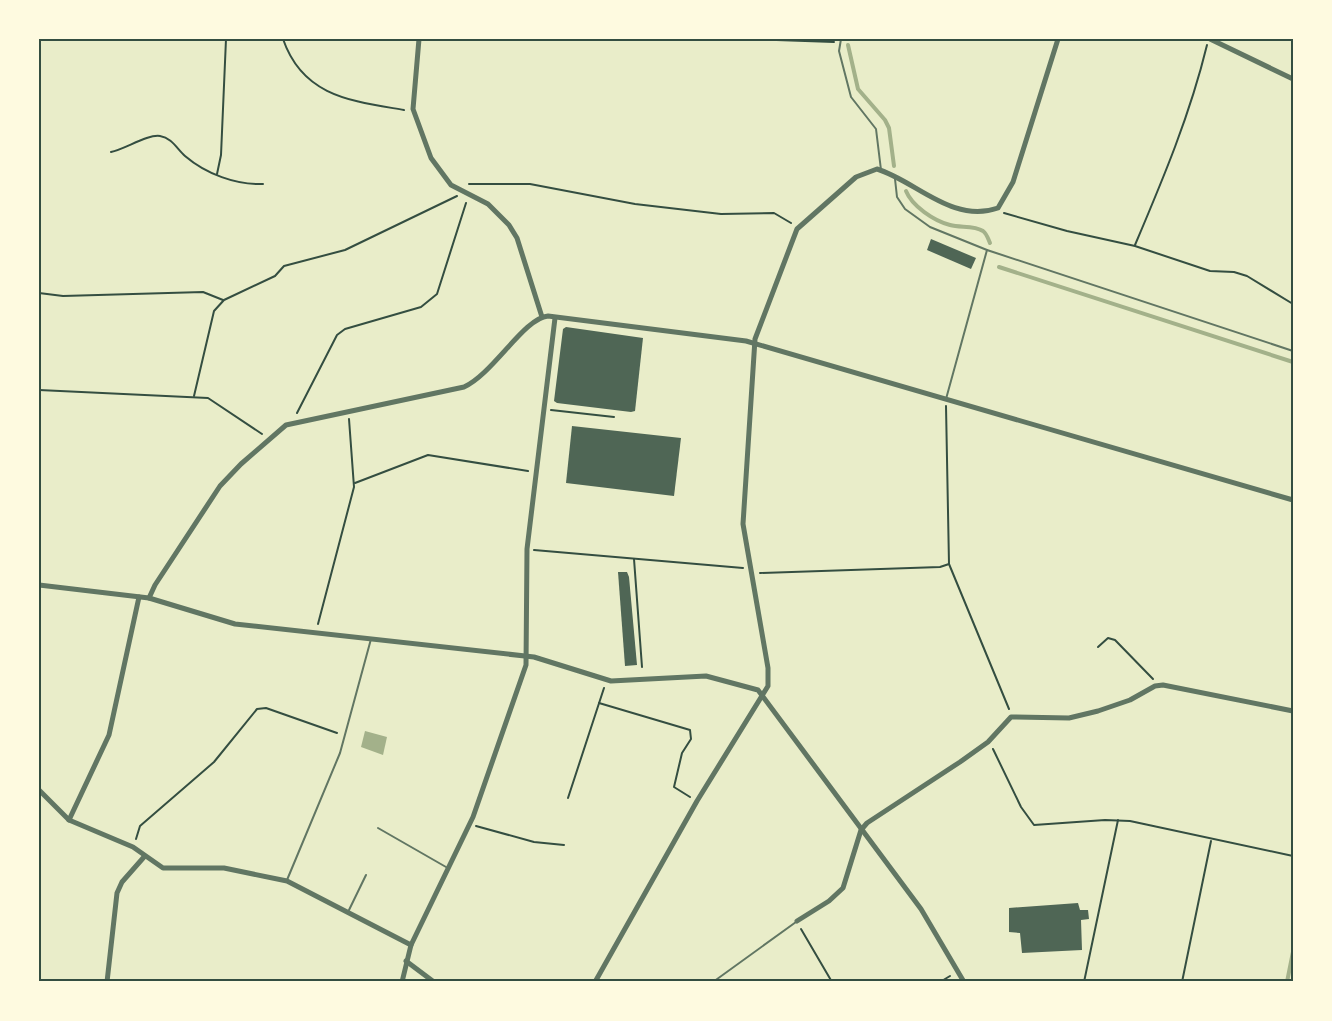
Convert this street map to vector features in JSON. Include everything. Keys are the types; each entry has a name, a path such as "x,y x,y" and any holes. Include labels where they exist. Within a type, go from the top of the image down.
{"street":[{"path":"419,39 413,109 435,164 446,181 498,213 517,238 542,317"},
{"path":"595,982 697,801 768,686 768,668 750,572 743,508 754,344 797,229 856,177 871,170 881,170 951,206 981,212 998,208 1013,182 1058,39"},
{"path":"1209,39 1293,79"},
{"path":"149,598 155,585 220,486 286,424 474,383 520,337 531,322 542,317 754,344 1293,500"},
{"path":"402,982 411,945 470,824 527,655 527,549 555,318"},
{"path":"39,585 149,598 235,624 527,655 618,682 706,676 751,688 763,694 921,909 964,982"},
{"path":"69,820 109,735 139,597"},
{"path":"797,921 829,901 843,888 861,830 867,823 936,779 988,742 1011,717 1069,718 1098,711 1159,686 1293,711"},
{"path":"39,790 69,820 133,847 144,857 172,869 224,868 286,881 411,945"},
{"path":"107,982 117,893 122,882 144,857"},
{"path":"406,961 434,982"}],"lane":[{"path":"841,39 839,43 850,97 872,123 878,134 881,170"},
{"path":"895,179 897,197 912,216 930,227 987,250 1293,351"},
{"path":"946,399 987,250"},
{"path":"286,881 345,735 370,639"},
{"path":"378,828 449,868"},
{"path":"347,913 366,875"},
{"path":"713,982 797,921"}],"path":[{"path":"217,174 221,155 226,39"},
{"path":"283,39 295,65 315,84 363,105 405,111 413,109"},
{"path":"747,39 839,43"},
{"path":"1135,246 1175,151 1197,88 1209,39"},
{"path":"111,152 131,147 150,136 160,136 171,141 201,168 231,181 263,184"},
{"path":"194,396 214,311 224,300 275,276 284,266 345,250 374,238 455,199 461,191 473,183 530,184 635,204 736,215 774,213 783,216 797,229"},
{"path":"297,421 299,407 336,335 345,328 421,307 432,300 436,294 465,204 472,195"},
{"path":"998,208 1006,214 1135,246 1210,271 1234,272 1247,276 1293,304"},
{"path":"39,293 63,296 203,292 224,300"},
{"path":"39,390 208,398 267,440"},
{"path":"946,399 949,564 1005,694 1011,717"},
{"path":"545,409 614,417"},
{"path":"317,634 355,483 347,410"},
{"path":"355,483 428,455 537,473"},
{"path":"527,549 733,567 761,573 940,567 949,564"},
{"path":"634,559 642,667"},
{"path":"1098,647 1108,638 1115,640 1159,686"},
{"path":"568,798 607,680"},
{"path":"599,704 690,730 691,739 682,753 674,787 697,801"},
{"path":"133,847 140,826 214,762 257,709 266,708 345,735"},
{"path":"988,742 1021,807 1034,825 1118,820 1293,856"},
{"path":"1084,982 1118,820"},
{"path":"470,824 534,842 564,845"},
{"path":"1182,982 1211,840"},
{"path":"797,921 832,982"},
{"path":"940,982 958,972"}],"shaded area":[{"path":"365,731 387,737 383,755 361,747"}],"building":[{"path":"931,239 976,258 971,269 927,250"},
{"path":"566,327 643,338 635,411 554,401 563,329"},
{"path":"572,426 681,438 674,496 566,483"},
{"path":"618,572 627,572 629,577 637,665 625,666"},
{"path":"1078,903 1080,910 1088,910 1089,919 1081,920 1082,950 1022,953 1020,933 1009,932 1009,908"}],"waterway":[{"path":"848,45 858,89 885,120 889,128 894,166"},
{"path":"906,191 913,202 931,216 950,225 979,229 986,234 990,243"},
{"path":"999,267 1293,362"},
{"path":"1287,982 1293,952"}]}
